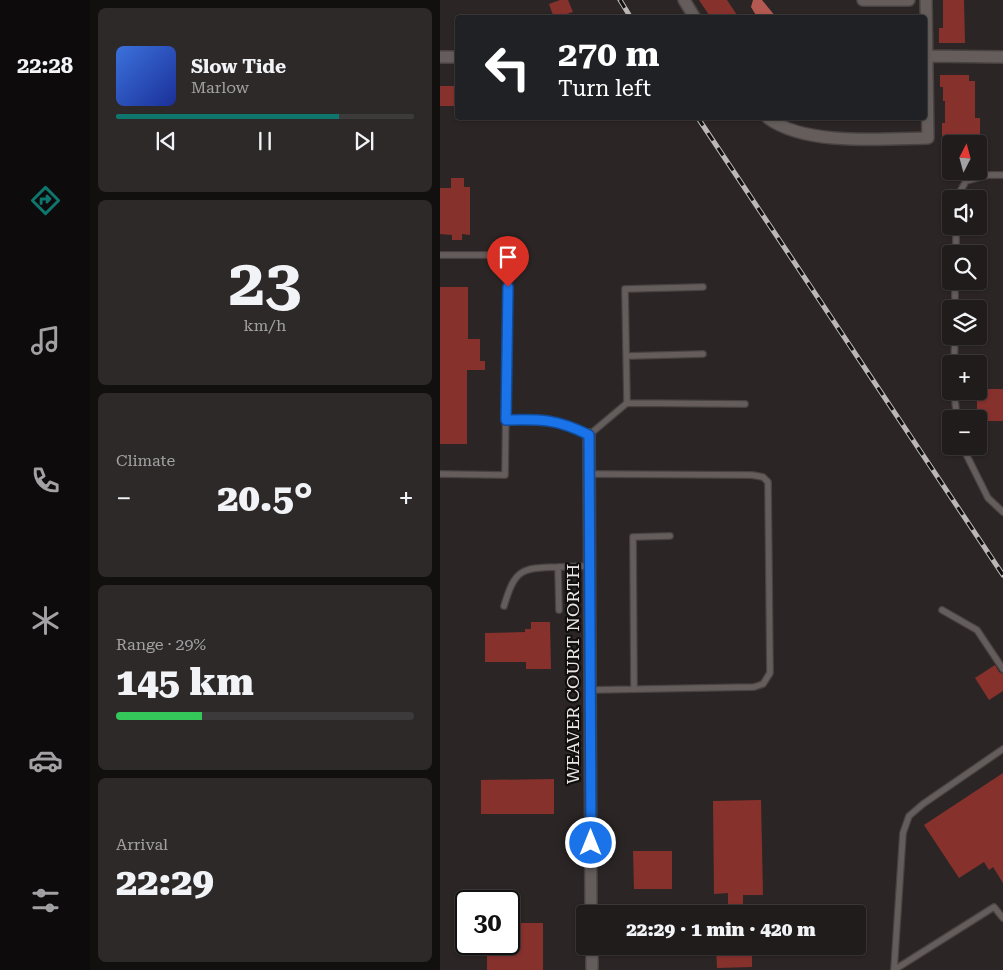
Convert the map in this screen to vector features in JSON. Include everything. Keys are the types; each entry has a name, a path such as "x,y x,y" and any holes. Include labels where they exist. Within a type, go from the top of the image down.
{"street":[{"path":"684,0 693,15"},
{"path":"863,0 909,0"},
{"path":"926,0 926,15"},
{"path":"927,56 1003,57"},
{"path":"440,57 455,57"},
{"path":"772,120 788,129 825,136 864,140 928,138 927,97"},
{"name":"WEAVER COURT NORTH","path":"589,435 592,905"},
{"path":"592,955 592,970"}],"lane":[{"path":"961,190 966,181 989,175 1003,175"},
{"path":"440,255 508,254 505,475 440,474"},
{"path":"628,403 625,289 703,287"},
{"path":"626,356 704,354"},
{"path":"506,420 540,419 569,425 589,435 628,403 745,404"},
{"path":"966,455 988,498 1003,512"},
{"path":"589,474 752,475 763,477 768,482 770,673 762,684 754,687 591,690"},
{"path":"634,689 633,537 670,536"},
{"path":"504,606 509,587 517,574 534,568 590,566"},
{"path":"558,567 559,610"},
{"path":"942,610 977,630 1003,669"},
{"path":"894,970 903,833 909,816 923,804 1003,749"},
{"path":"894,970 994,906 1003,918"}],"shaded area":[{"path":"753,0 762,0 774,15 756,15 751,7"}],"building":[{"path":"560,0 568,0 573,12 564,15 553,15 549,4"},
{"path":"699,0 727,0 737,15 709,15"},
{"path":"943,0 964,0 965,43 939,43 939,28 943,28"},
{"path":"940,75 969,75 969,81 975,81 975,118 980,118 980,135 942,135 942,123 945,123 945,101 943,101 943,87 940,87"},
{"path":"440,86 455,86 455,106 440,106"},
{"path":"451,178 464,178 464,187 470,187 470,235 462,234 462,240 452,240 452,235 440,234 440,188 451,188"},
{"path":"440,287 468,287 468,339 480,339 480,361 485,361 485,370 467,370 467,444 440,444"},
{"path":"987,389 1003,389 1003,421 987,421 987,410 977,410 977,400 987,400"},
{"path":"531,622 550,622 551,669 526,669 526,662 485,662 485,633 525,632 525,629 531,629"},
{"path":"995,665 999,672 1003,674 1003,691 989,700 975,678"},
{"path":"1003,773 1003,883 993,867 989,870 984,862 959,878 924,825"},
{"path":"554,779 554,814 481,814 481,780"},
{"path":"761,800 763,895 743,895 743,905 728,905 728,893 714,894 713,801"},
{"path":"633,851 672,851 672,889 634,889"},
{"path":"520,923 543,923 543,970 487,970 487,955 520,955"},
{"path":"716,955 752,955 752,967 717,968"}],"railway":[{"path":"620,0 629,15"},
{"path":"699,120 1003,575"}],"route":[{"path":"508,287 506,420 540,419 569,425 589,435 591,843"}]}
